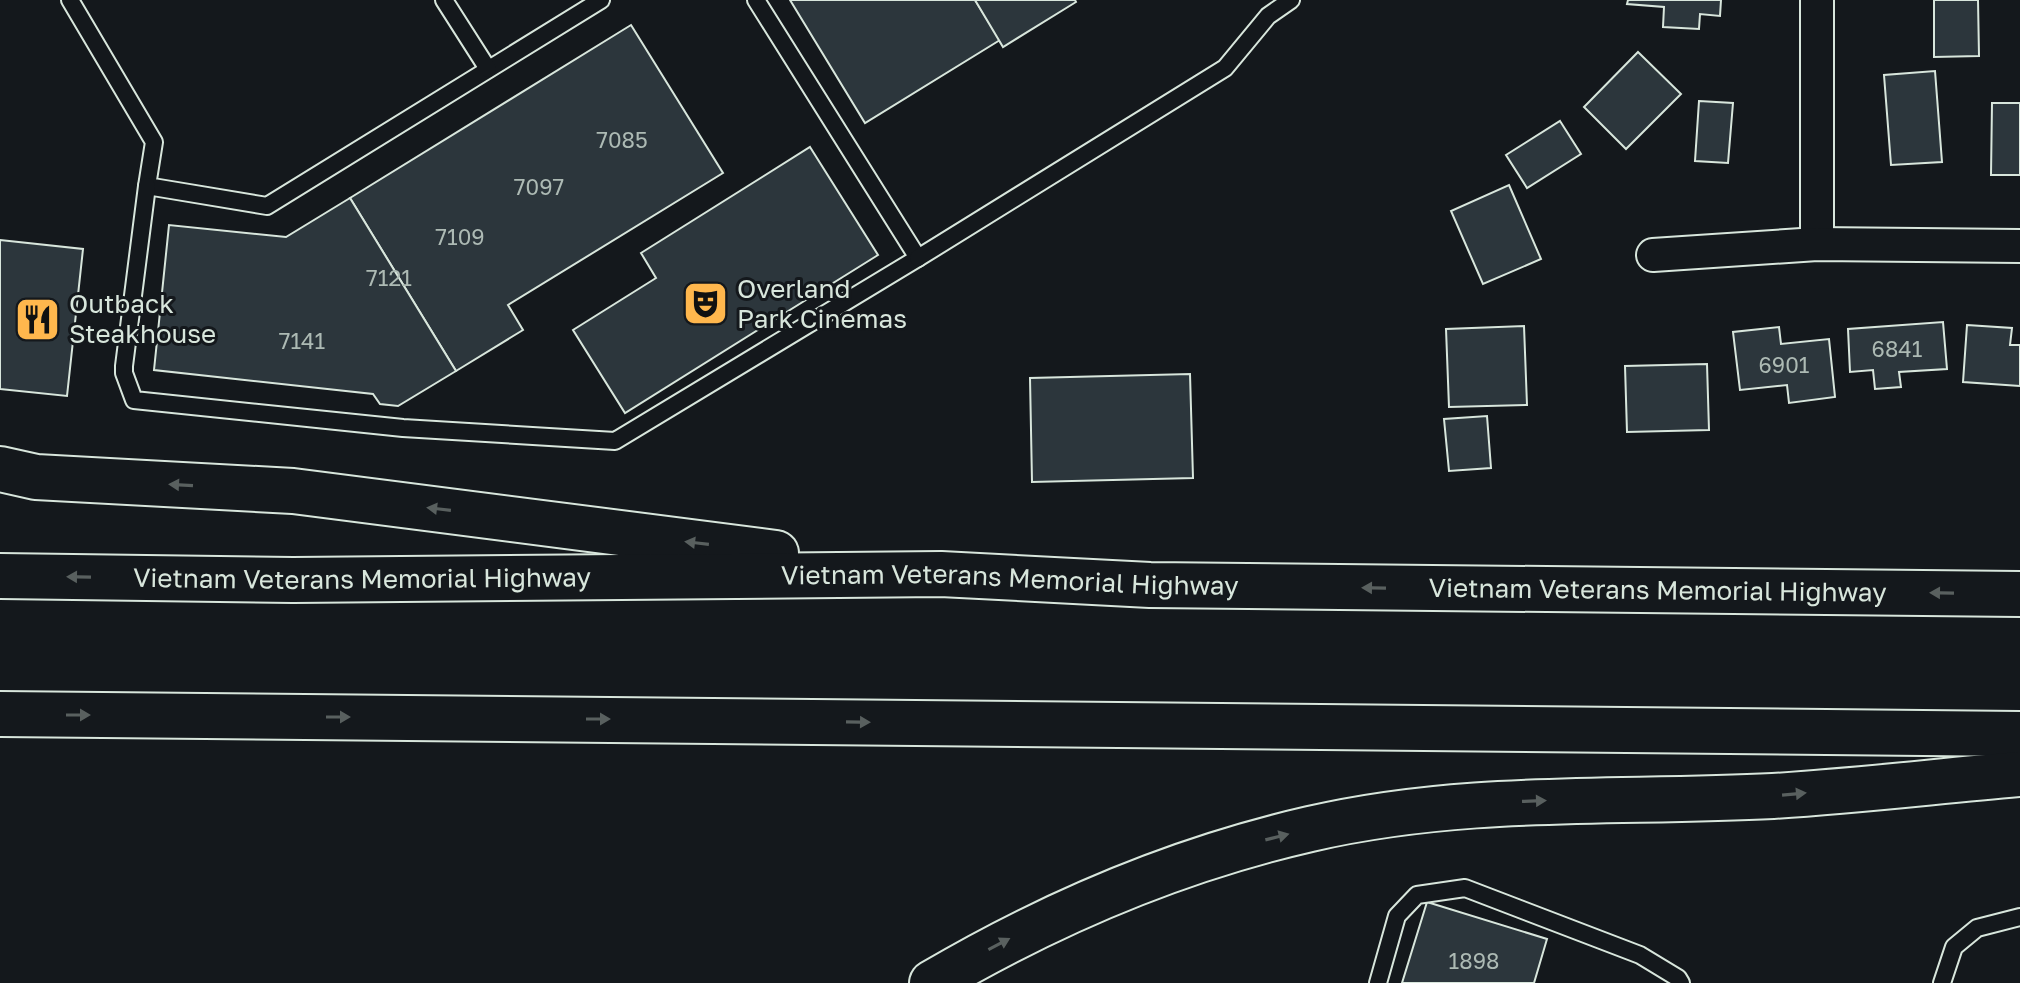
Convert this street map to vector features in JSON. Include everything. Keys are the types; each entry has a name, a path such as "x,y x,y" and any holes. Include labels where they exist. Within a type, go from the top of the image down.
{"highway":[{"path":"0,469 36,477 293,491 941,574"},
{"name":"Vietnam Veterans Memorial Highway","path":"0,576 293,580 941,574 1150,585 2020,594"},
{"path":"0,714 2020,734"},
{"path":"932,983 1026,931 1115,890 1202,858 1313,828 1468,805 1585,799 1773,796 2020,774"}],"street":[{"path":"1817,0 1817,244"},
{"path":"1653,255 1817,244 2020,246"}],"lane":[{"path":"70,0 154,142 124,366 134,400 403,428 615,441 1225,68 1268,16 1291,0"},
{"path":"444,0 488,69"},
{"path":"147,186 267,206 601,0"},
{"path":"756,0 918,258"},
{"path":"1378,983 1397,916 1417,895 1465,888 1640,955 1678,978 1681,983"},
{"path":"1942,983 1954,947 1977,928 2020,917"}],"building":[{"path":"790,0 975,0 1000,40 865,123"},
{"path":"975,0 1075,0 1076,2 1003,47"},
{"path":"1628,0 1721,0 1720,16 1700,14 1699,29 1663,27 1664,7 1627,4"},
{"path":"1934,0 1978,0 1979,56 1934,57"},
{"path":"631,25 723,173 508,305 523,330 456,371 350,198"},
{"path":"1638,52 1681,94 1626,149 1584,107"},
{"path":"1935,71 1942,162 1891,165 1884,75"},
{"path":"1699,101 1733,103 1728,163 1695,161"},
{"path":"1992,103 2020,103 2020,175 1991,175"},
{"path":"1560,121 1581,154 1527,188 1506,155"},
{"name":"Overland Park Cinemas","path":"810,147 878,255 625,413 573,330 656,278 641,253"},
{"path":"1509,185 1541,259 1483,284 1451,211"},
{"path":"350,198 456,371 398,406 380,404 373,394 154,370 169,225 286,237"},
{"name":"Outback Steakhouse","path":"0,240 83,249 67,396 0,389"},
{"path":"1943,322 1947,369 1899,372 1901,387 1875,389 1873,370 1850,372 1848,329"},
{"path":"1967,325 2012,328 2010,345 2020,345 2020,386 1963,382"},
{"path":"1524,326 1527,405 1449,407 1446,329"},
{"path":"1779,327 1781,344 1829,339 1835,397 1789,403 1787,385 1740,390 1733,332"},
{"path":"1707,364 1709,430 1627,432 1625,366"},
{"path":"1190,374 1193,478 1032,482 1030,378"},
{"path":"1487,416 1491,468 1449,471 1444,419"},
{"path":"1427,902 1547,939 1534,983 1402,983"}],"place":[{"name":"Overland Park Cinemas","path":"706,304"},
{"name":"Outback Steakhouse","path":"38,319"}]}
